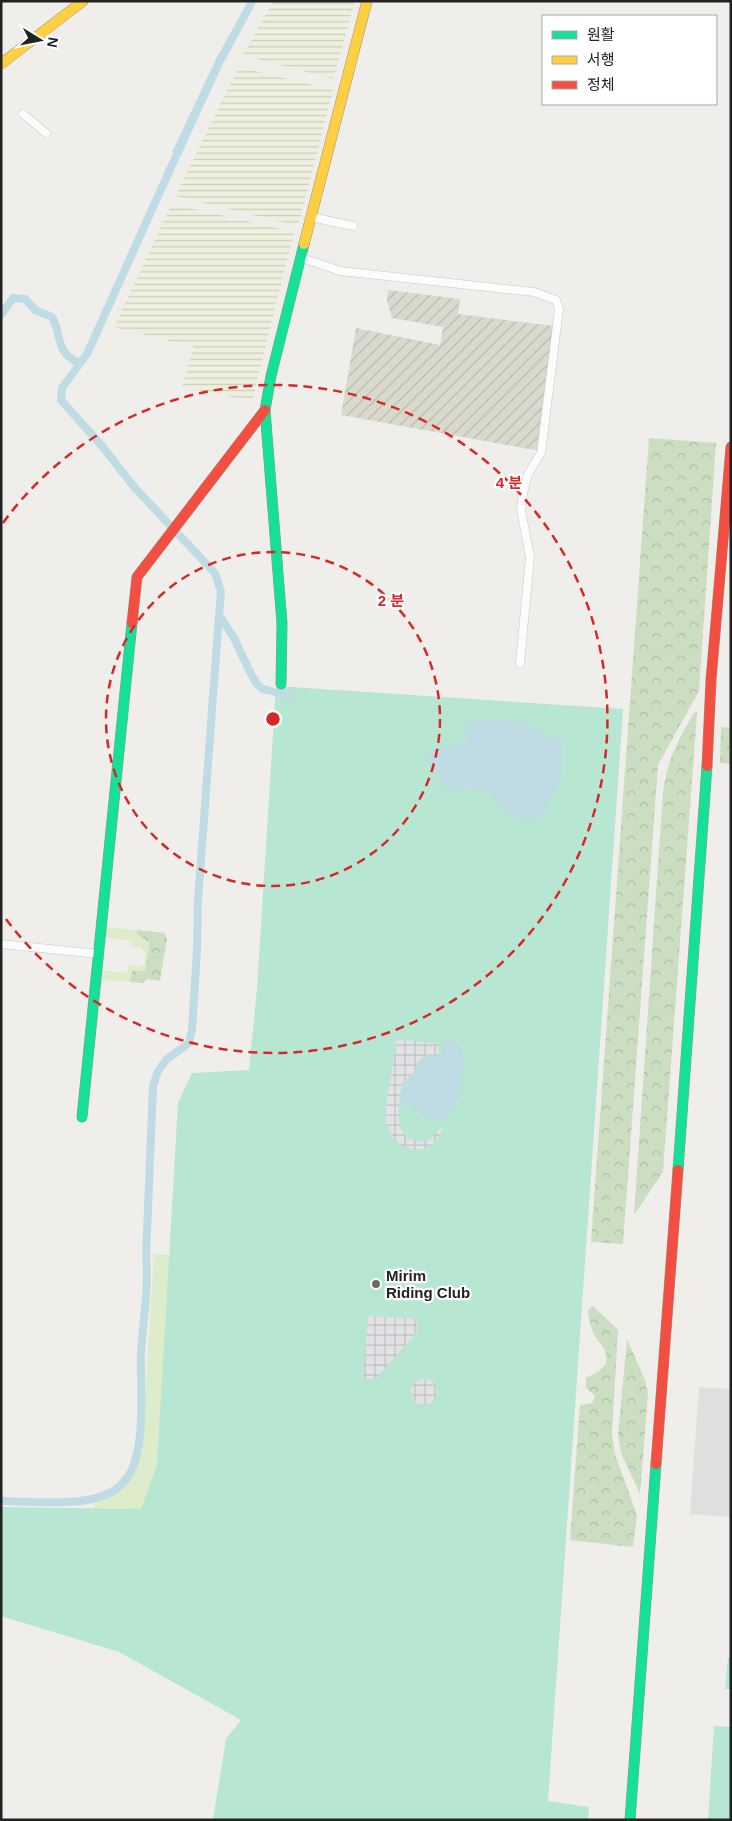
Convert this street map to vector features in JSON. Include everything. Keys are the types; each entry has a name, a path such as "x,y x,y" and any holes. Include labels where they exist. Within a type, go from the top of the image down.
{"street":[{"path":"1,64 83,1"},
{"path":"282,684 282,624 265,410 271,376 302,258 310,217 367,1"},
{"path":"23,114 46,133"},
{"path":"310,217 353,226"},
{"path":"302,258 340,271 534,292 556,300 559,309 541,453 528,474 521,510 530,557 520,663"},
{"path":"82,1117 98,954 112,839 137,577 265,410"},
{"path":"630,1820 706,781 711,680 731,447"},
{"path":"1,944 98,954"}],"shaded area":[{"path":"388,290 460,299 458,314 554,326 540,451 341,415 356,328 440,345 443,327 392,318 387,301"},
{"path":"397,1039 439,1044 438,1056 426,1055 417,1062 416,1071 402,1083 398,1112 400,1127 406,1138 422,1142 430,1140 440,1128 443,1130 434,1143 422,1150 403,1147 392,1137 387,1124 385,1112"},
{"path":"368,1316 417,1319 417,1332 376,1379 363,1379"},
{"path":"424,1379 433,1383 437,1392 433,1401 424,1405 415,1401 411,1392 415,1383"},
{"path":"699,1387 731,1389 731,1517 690,1514"}],"green space":[{"path":"273,1 355,1 333,79 243,55"},
{"path":"239,67 333,90 298,226 175,196"},
{"path":"172,204 294,232 252,401 182,387 194,347 114,327"},
{"path":"649,438 716,443 699,691 658,765 623,1244 591,1242"},
{"name":"Mirim Riding Club","path":"276,686 623,709 548,1801 589,1807 588,1820 213,1820 226,1739 241,1720 119,1652 1,1616 1,1507 141,1509 157,1465 178,1103 192,1073 249,1070 257,989"},
{"path":"694,713 697,713 663,1172 634,1215 663,792 674,751"},
{"path":"721,727 731,728 731,764 720,763"},
{"path":"104,927 137,930 137,934 150,943 145,971 132,971 130,982 99,980 100,970 128,973 129,964 138,968 139,965 144,966 146,952 141,950 141,947 131,948 132,941 103,937"},
{"path":"137,930 165,933 167,939 160,981 147,979 143,983 130,982 132,971 145,971 150,943 137,934"},
{"path":"154,1254 187,1256 220,1485 91,1528 94,1503 115,1493 128,1481 140,1454"},
{"path":"593,1306 618,1330 612,1434 615,1454 637,1515 633,1547 570,1540 580,1405 592,1403 595,1396 586,1388 586,1378 599,1371 606,1364 605,1352 595,1336 589,1321 588,1310"},
{"path":"627,1339 645,1380 648,1394 640,1494 621,1453 618,1435"},
{"path":"728,1658 731,1658 731,1689 725,1689"},
{"path":"714,1726 731,1727 731,1820 708,1820"}],"water":[{"path":"248,1 257,1 223,64 181,155 172,152 217,57"},
{"path":"512,719 562,742 561,779 543,815 528,821 507,814 492,794 475,788 456,792 444,788 436,773 427,762 427,751 463,743 468,739 465,726 481,720"},
{"path":"444,1038 453,1041 460,1047 464,1056 464,1066 461,1074 460,1097 446,1120 439,1120 426,1117 400,1102 403,1084 417,1071 418,1063 426,1057 441,1058"}],"waterway":[{"path":"181,145 87,354 62,388 61,400 102,446 135,488 215,573 221,592 219,615 234,638 257,684 263,689 290,696"},
{"path":"1,315 13,298 25,299 35,310 52,317 62,348 66,354 79,363"},
{"path":"1,1501 74,1502 89,1500 117,1488 124,1482 132,1470 135,1461 141,1421 141,1352 146,1293 153,1086 158,1071 166,1060 189,1043 192,1030 198,900 219,615"}],"traffic: fast":[{"path":"281,684 282,623 265,410 271,376 304,244"},
{"path":"82,1117 132,623"},
{"path":"678,1170 707,766"},
{"path":"630,1820 656,1464"}],"traffic: slow":[{"path":"1,64 83,1"},
{"path":"304,244 367,1"}],"traffic: jam":[{"path":"132,623 137,577 265,410"},
{"path":"707,766 711,680 731,447"},
{"path":"656,1464 678,1170"}],"place":[{"name":"Mirim Riding Club","path":"376,1284"}]}
